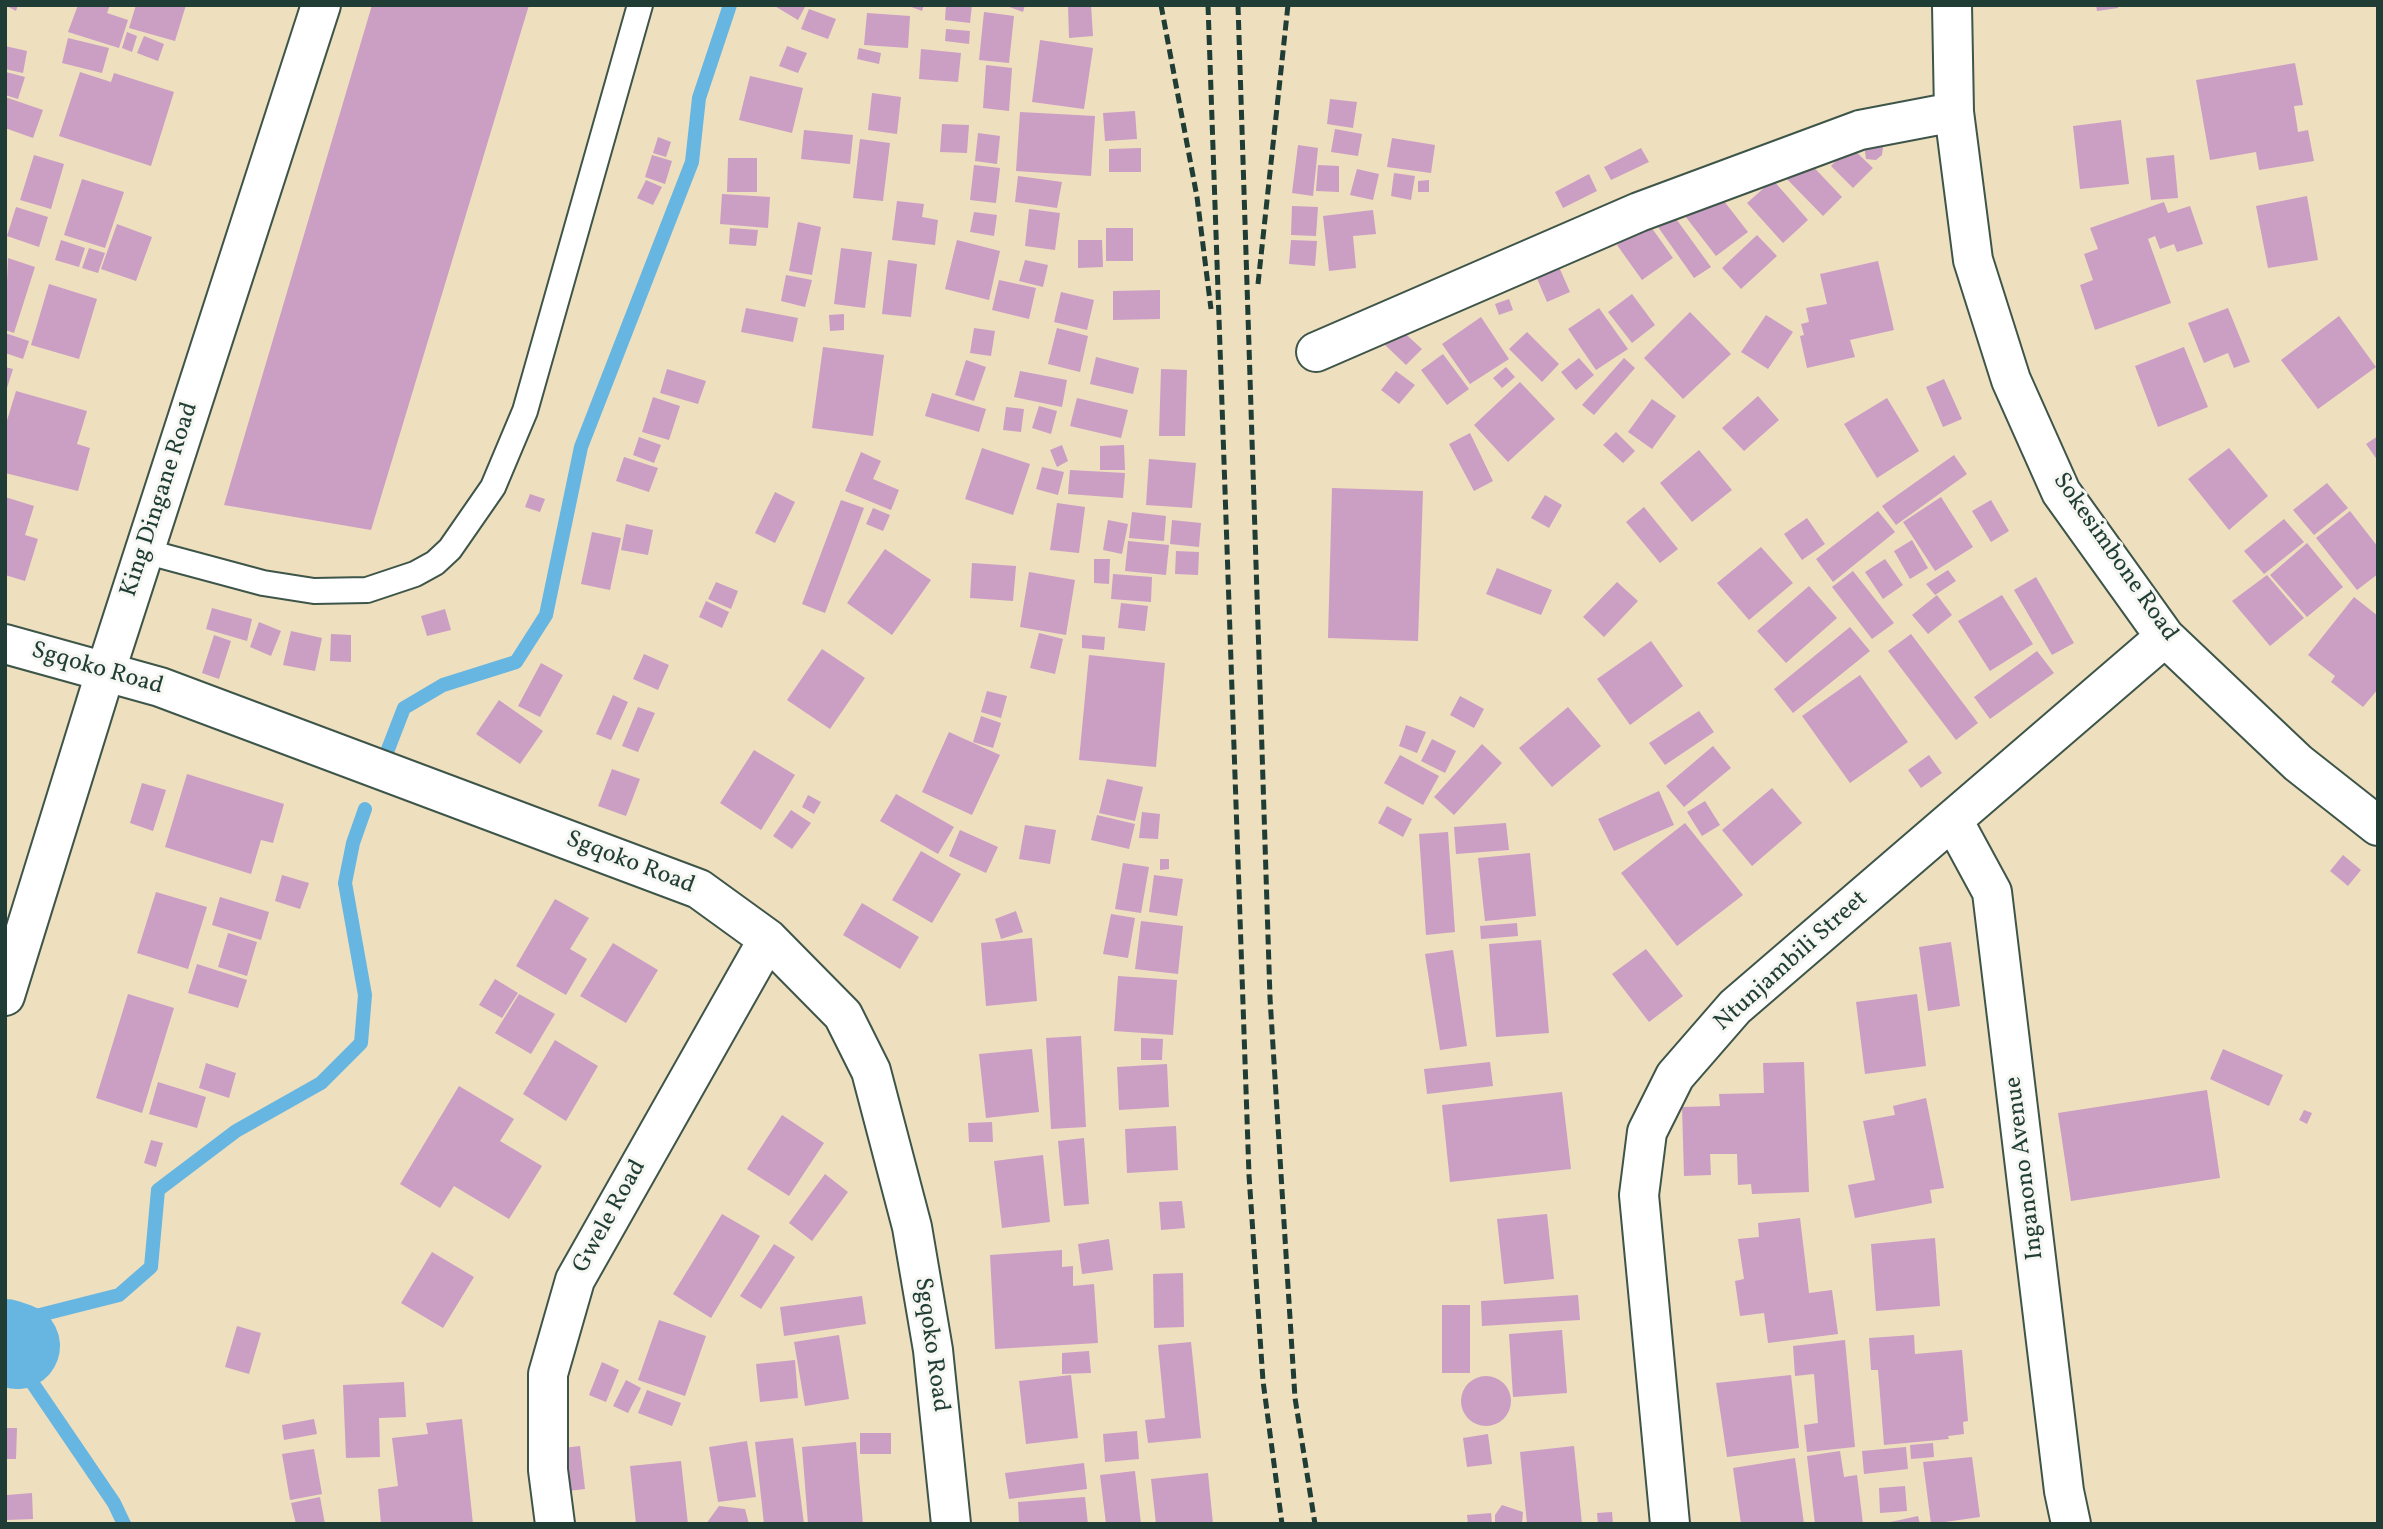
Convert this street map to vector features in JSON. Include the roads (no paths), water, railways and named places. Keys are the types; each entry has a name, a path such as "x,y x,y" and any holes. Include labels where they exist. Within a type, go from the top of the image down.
{"street":[{"name":"King Dingane Road","path":"5,996 106,670 321,5"},
{"name":"Sokesimbone Road","path":"1952,5 1954,112 1973,260 2011,380 2062,492 2165,637 2298,763 2378,826"},
{"path":"1316,352 1639,212 1860,130 1954,112"},
{"name":"Ntunjambili Street","path":"1671,1524 1639,1195 1647,1132 1675,1076 1735,1007 1954,822 2165,637"},
{"name":"Sgqoko Road","path":"5,644 160,687 699,889 768,939 843,1015 871,1071 912,1227 933,1350 951,1524"},
{"name":"Inganono Avenue","path":"1954,822 1992,892 2063,1478 2071,1524"},
{"name":"Gwele Road","path":"555,1524 548,1470 548,1374 575,1280 768,939"}],"lane":[{"path":"144,551 263,583 314,592 367,590 415,574 435,563 450,549 493,487 525,411 640,5"}],"waterway":[{"path":"387,752 404,708 443,685 516,662 546,615 581,447 692,162 699,98 730,5"},
{"path":"124,1524 114,1503 29,1378 17,1346 28,1318 119,1295 151,1267 158,1190 236,1131 321,1083 361,1043 365,995 345,883 353,843 365,809"},
{"path":"5,1342 17,1346"}],"railway":[{"path":"1161,5 1197,197 1211,309"},
{"path":"1208,5 1249,1175 1263,1381 1282,1524"},
{"path":"1238,5 1270,998 1295,1398 1315,1524"},
{"path":"1258,284 1288,5"}]}
